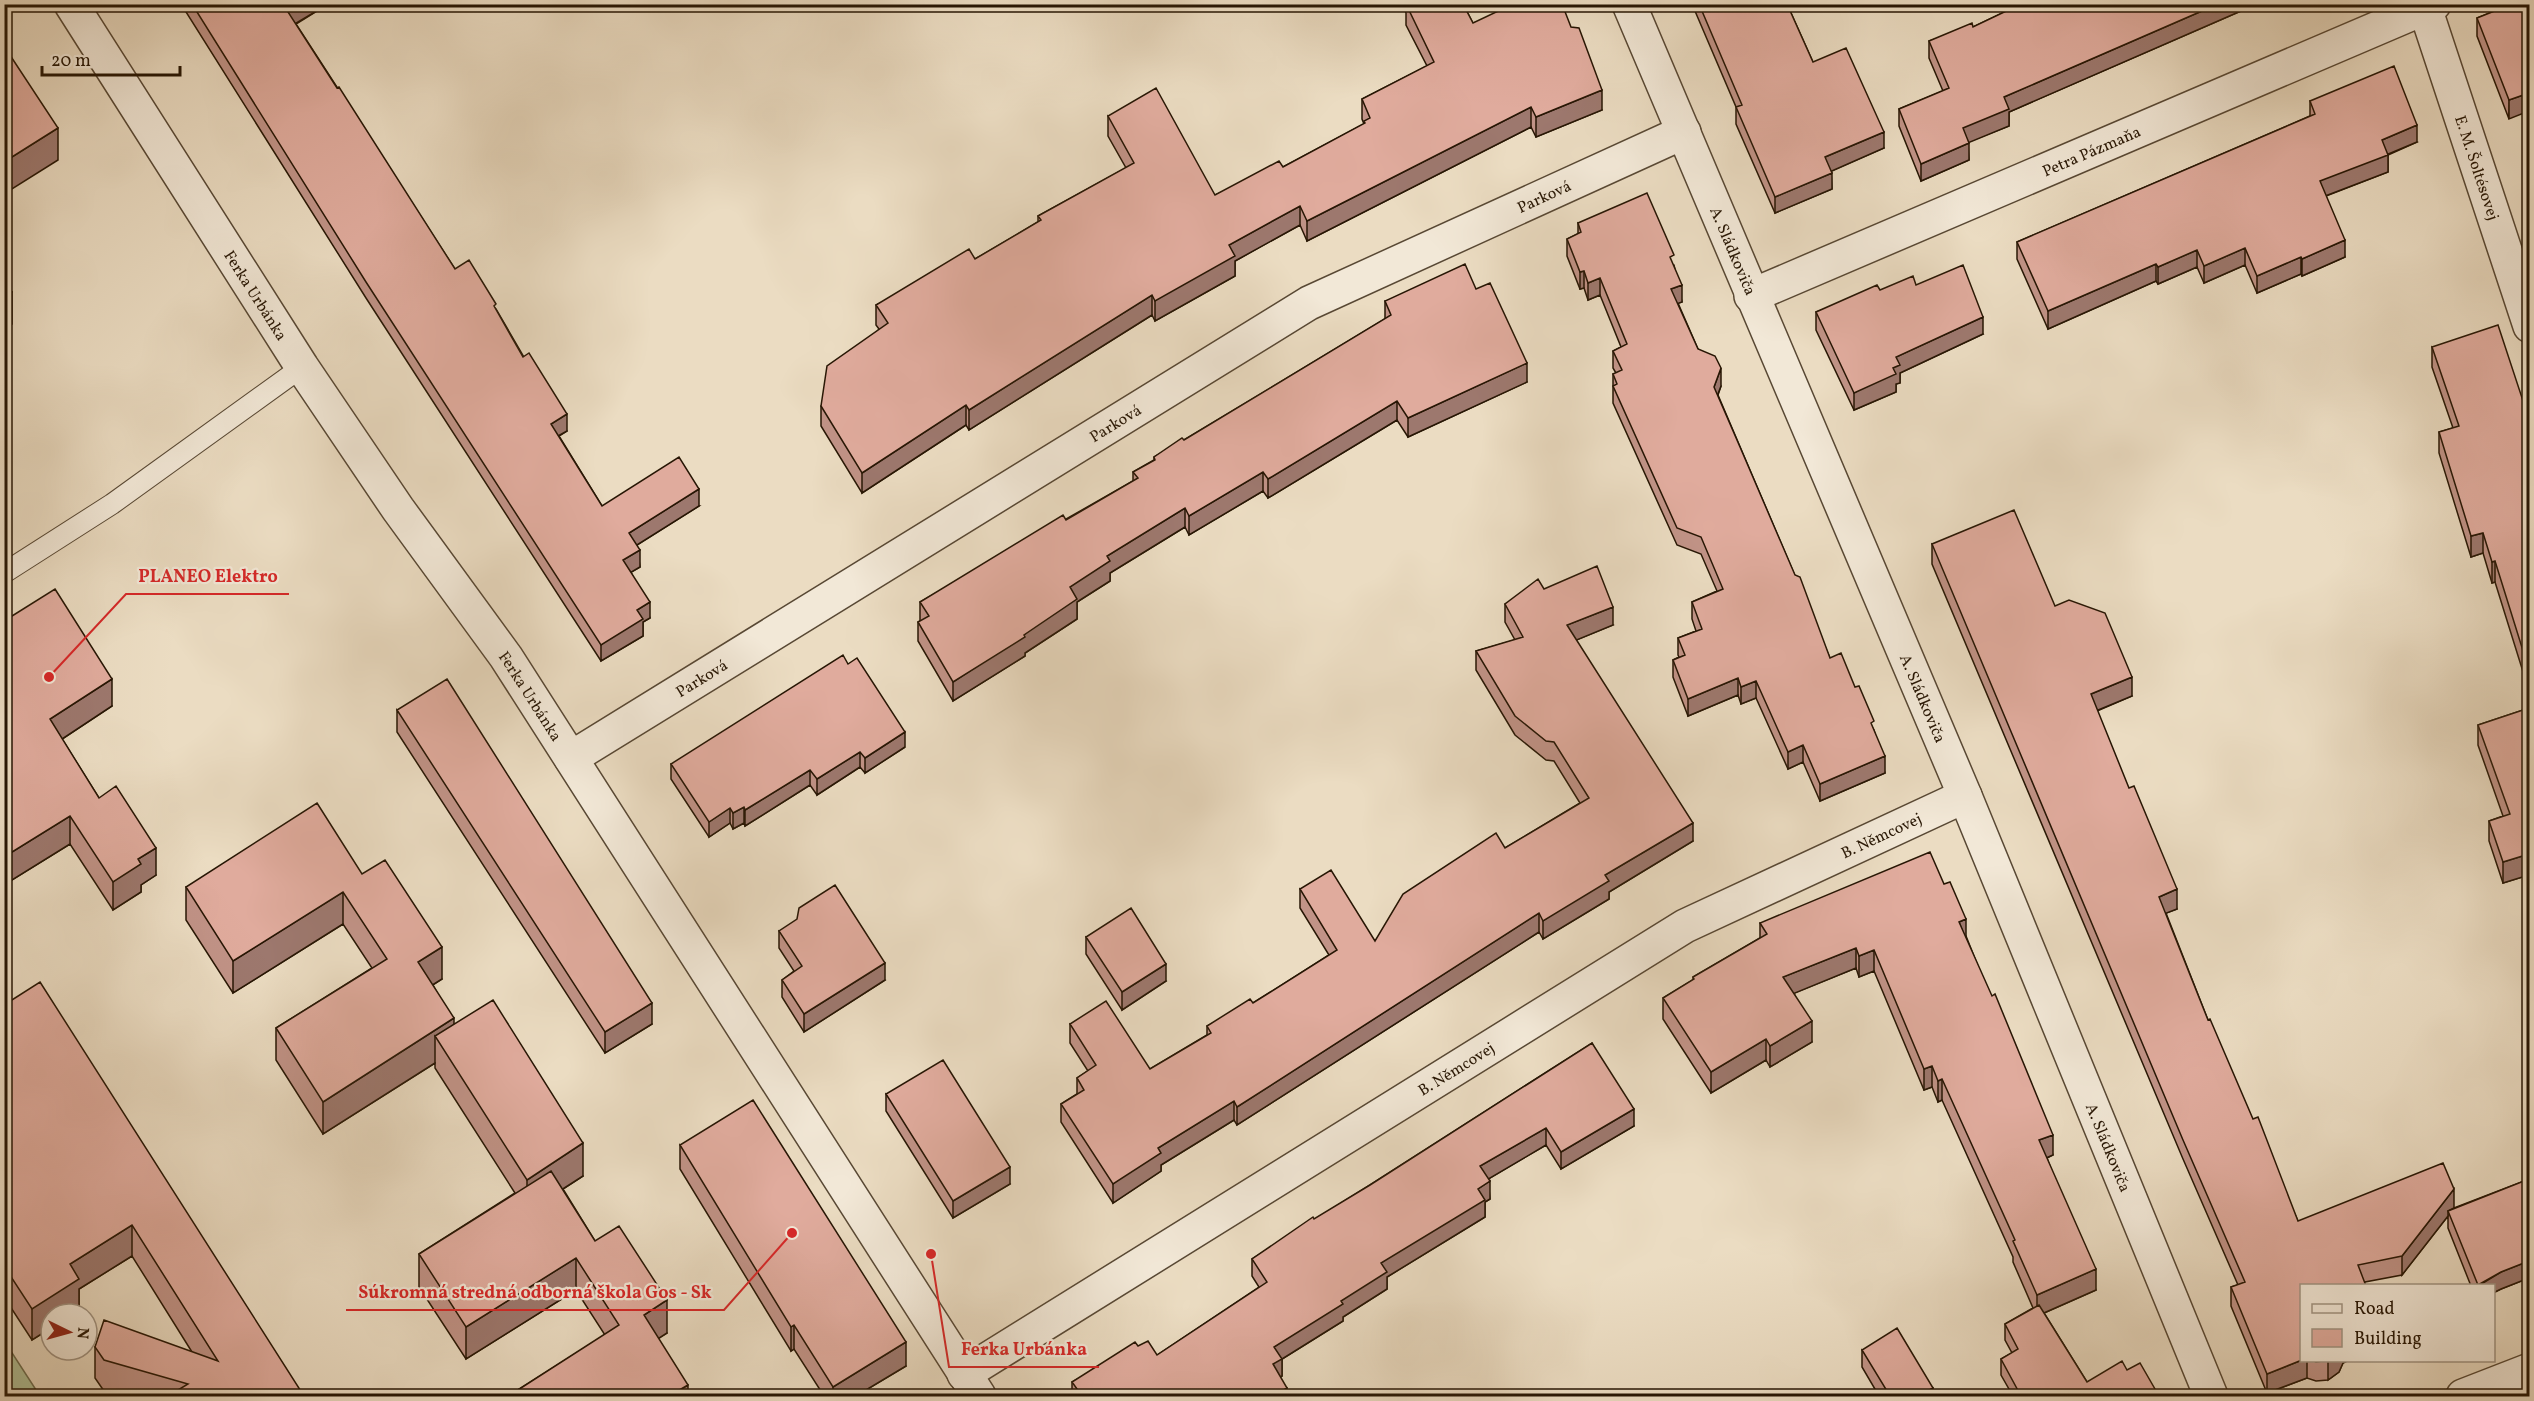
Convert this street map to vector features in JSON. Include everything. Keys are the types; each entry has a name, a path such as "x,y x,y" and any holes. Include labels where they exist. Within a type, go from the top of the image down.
{"street":[{"name":"Ferka Urbánka","path":"71,4 302,367 398,509 506,657 971,1385"},
{"name":"A. Sládkoviča","path":"1629,4 1965,796 2211,1396"},
{"name":"Petra Pázmaňa","path":"1751,296 2429,6"},
{"name":"E. M. Šoltésovej","path":"2429,6 2529,326"},
{"name":"Parková","path":"571,758 1310,303 1684,132"},
{"name":"B. Němcovej","path":"971,1385 1685,926 1965,796"},
{"path":"2463,1396 2529,1370"}],"lane":[{"path":"4,573 112,504 302,367"}],"green space":[{"path":"5,1342 40,1396 5,1396"}],"building":[{"path":"192,4 300,4 288,12 337,88 339,87 455,269 469,260 496,304 494,306 523,357 529,353 567,414 551,424 602,506 679,457 699,489 629,533 640,550 623,560 650,602 637,610 643,619 601,645 366,282"},
{"path":"1406,4 1463,4 1473,23 1513,4 1535,4 1537,8 1544,4 1562,4 1571,27 1579,28 1602,90 1536,117 1531,107 1307,221 1300,206 1229,245 1235,256 1155,301 1152,295 969,410 966,405 862,473 821,406 827,366 888,323 876,305 969,249 975,259 1041,220 1038,216 1134,163 1108,116 1156,88 1215,195 1279,161 1283,167 1365,123 1364,121 1370,118 1362,99 1434,62"},
{"path":"1699,4 1787,4 1813,62 1846,48 1884,132 1825,157 1832,173 1775,197 1736,107 1742,105"},
{"path":"2021,4 2218,4 2004,97 2009,109 1963,128 1969,143 1921,164 1899,109 1949,88 1929,41 1972,23 1973,27"},
{"path":"2512,4 2529,4 2529,93 2509,100 2477,18"},
{"path":"4,26 9,33 4,36"},
{"path":"4,46 58,128 4,162"},
{"path":"2394,66 2417,125 2382,140 2388,155 2320,181 2345,240 2257,276 2245,248 2204,266 2197,250 2158,267 2156,264 2048,311 2017,242 2315,114 2310,101"},
{"path":"1647,193 1674,255 1670,257 1682,285 1671,289 1698,349 1715,356 1721,368 1714,387 1795,575 1800,577 1830,658 1841,653 1855,687 1859,686 1874,721 1871,723 1885,756 1820,784 1803,745 1788,752 1756,681 1741,687 1738,678 1688,699 1673,660 1685,655 1678,638 1702,629 1692,602 1723,589 1701,537 1677,528 1613,386 1617,384 1613,374 1622,370 1613,351 1627,344 1600,278 1588,283 1584,271 1580,272 1567,239 1581,232 1578,223"},
{"path":"1465,264 1476,289 1490,283 1527,363 1408,418 1397,401 1268,479 1263,472 1189,516 1185,508 1107,556 1110,561 1070,587 1077,599 1024,635 1025,637 953,682 918,622 929,616 920,602 1063,515 1066,520 1138,478 1133,472 1155,460 1154,457 1182,438 1184,440 1391,315 1385,301"},
{"path":"1963,265 1983,317 1896,357 1900,365 1893,368 1896,374 1854,393 1816,312 1877,285 1880,290 1913,276 1916,285"},
{"path":"4,281 12,292 4,297"},
{"path":"2498,325 2529,419 2529,670 2495,561 2492,562 2483,533 2471,536 2439,432 2459,426 2432,347"},
{"path":"2014,510 2055,606 2069,600 2105,613 2132,677 2091,694 2129,788 2134,786 2177,889 2159,897 2208,1020 2210,1019 2253,1119 2258,1117 2298,1221 2443,1163 2454,1189 2402,1256 2358,1265 2365,1284 2300,1284 2300,1361 2267,1374 2231,1287 2245,1282 1932,544"},
{"path":"1597,566 1613,607 1567,625 1693,823 1605,875 1609,881 1543,921 1539,913 1237,1107 1234,1101 1158,1148 1161,1153 1113,1184 1061,1104 1084,1090 1077,1078 1096,1065 1070,1024 1106,1001 1150,1069 1211,1033 1207,1026 1250,999 1253,1003 1337,950 1300,889 1331,870 1375,941 1403,894 1496,833 1505,848 1589,798 1554,742 1546,741 1515,716 1476,651 1523,637 1505,604 1538,579 1544,589"},
{"path":"55,589 112,679 50,719 99,798 116,786 156,848 138,859 141,864 113,882 70,816 4,857 4,621"},
{"path":"843,655 848,664 857,658 905,732 865,758 860,752 817,779 810,770 745,810 744,807 733,813 730,808 709,822 671,764"},
{"path":"447,679 652,1003 605,1032 397,710"},
{"path":"2529,708 2529,854 2503,862 2489,821 2510,814 2478,725"},
{"path":"317,803 362,874 385,860 442,947 418,962 454,1018 323,1102 276,1028 387,959 343,892 233,961 186,887"},
{"path":"1930,852 1944,884 1950,882 1966,919 1959,922 1992,996 1995,994 2053,1135 2039,1140 2096,1269 2037,1295 2013,1241 2015,1240 1942,1079 1938,1081 1932,1066 1924,1069 1874,950 1859,956 1856,948 1783,977 1812,1021 1770,1046 1766,1039 1711,1072 1663,998 1694,979 1693,977 1767,934 1760,923"},
{"path":"835,885 885,963 804,1014 782,980 802,966 779,931 797,919 799,908"},
{"path":"1131,908 1166,964 1122,992 1086,937"},
{"path":"40,982 304,1396 168,1396 188,1384 104,1360 99,1353 99,1335 104,1320 218,1361 132,1225 70,1264 79,1279 43,1302 39,1302 32,1309 4,1266 4,1005"},
{"path":"493,1000 583,1143 527,1180 435,1036"},
{"path":"1592,1043 1634,1109 1561,1152 1546,1128 1480,1166 1490,1181 1478,1189 1485,1200 1381,1263 1387,1272 1341,1301 1343,1304 1274,1347 1282,1359 1273,1364 1287,1388 1273,1396 1082,1396 1072,1382 1135,1342 1138,1346 1148,1341 1157,1355 1267,1282 1252,1259 1313,1217 1314,1219 1370,1185"},
{"path":"943,1060 1010,1167 953,1201 886,1094"},
{"path":"753,1100 906,1342 833,1387 794,1325 791,1327 680,1145"},
{"path":"551,1171 595,1241 619,1226 667,1300 644,1315 688,1385 669,1396 511,1396 619,1325 576,1258 466,1327 419,1254"},
{"path":"2529,1179 2529,1261 2478,1284 2448,1211"},
{"path":"2039,1305 2087,1382 2122,1361 2127,1370 2140,1363 2159,1396 2021,1396 2001,1359 2018,1349 2005,1324"},
{"path":"1897,1328 1933,1388 1918,1396 1890,1396 1862,1350"}],"place":[{"name":"PLANEO Elektro","path":"49,677"},
{"name":"Súkromná stredná odborná škola Gos - Sk","path":"792,1233"},
{"name":"Ferka Urbánka","path":"931,1254"}]}
